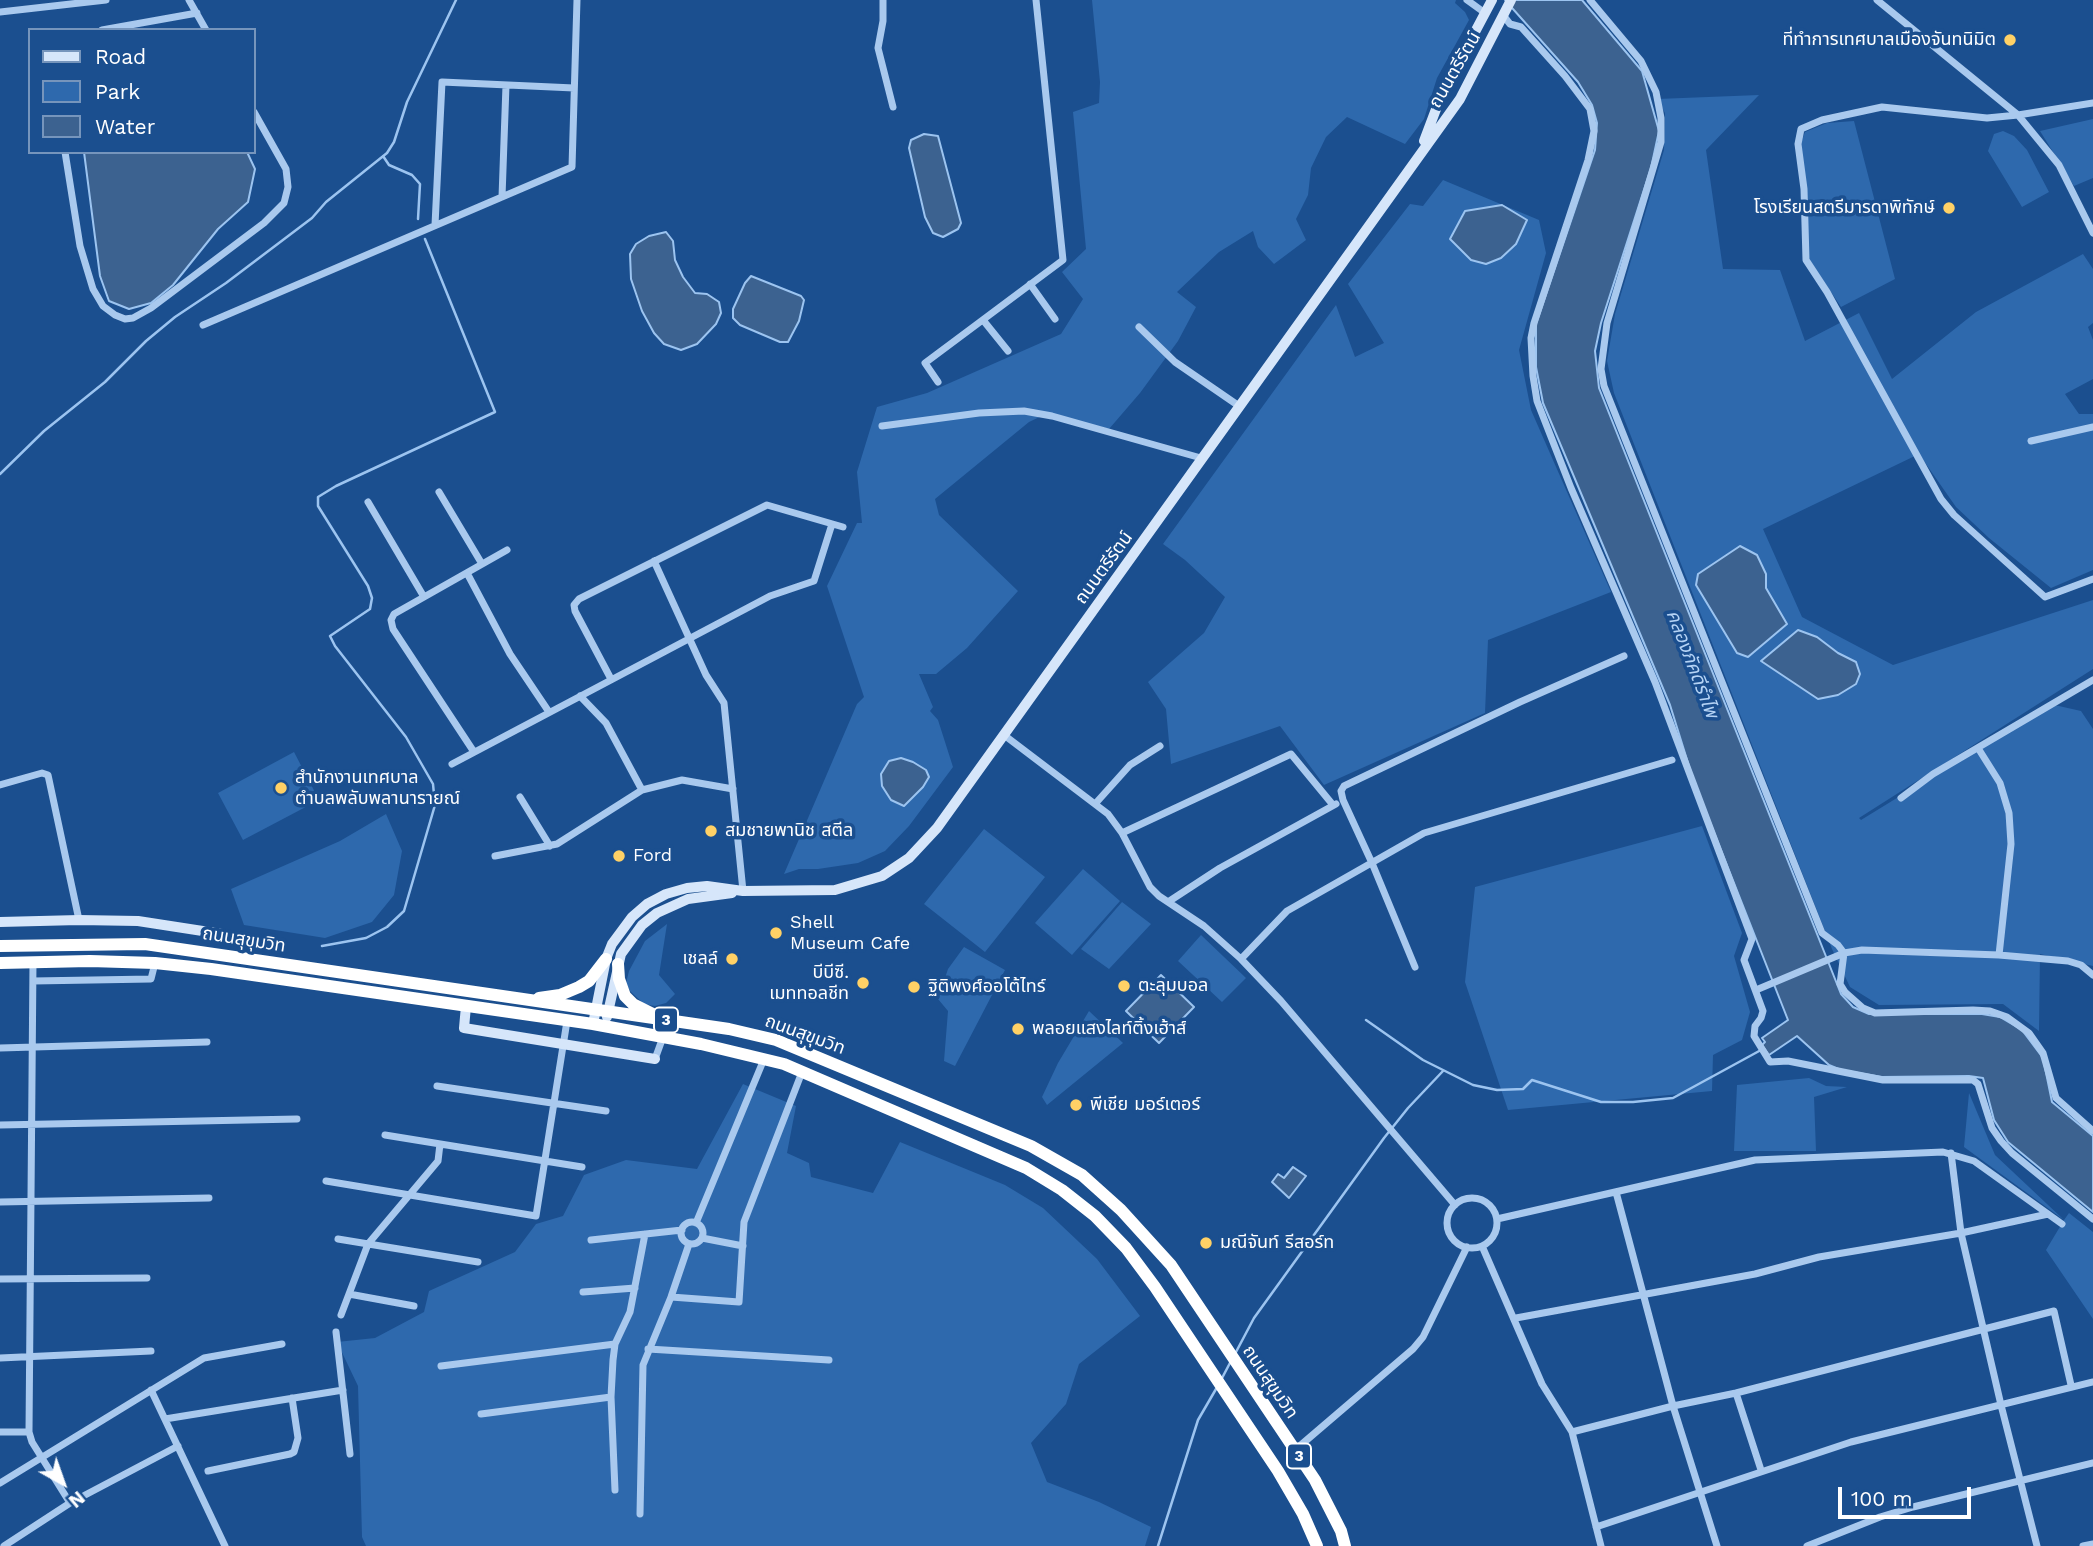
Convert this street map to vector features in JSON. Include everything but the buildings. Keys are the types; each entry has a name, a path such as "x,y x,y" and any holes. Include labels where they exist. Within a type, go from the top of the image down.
{"highway":[{"name":"ถนนสุขุมวิท","path":"0,946 145,944 729,1029 776,1040 1031,1146 1082,1175 1121,1210 1171,1265 1315,1480 1341,1531 1345,1546"},
{"name":"ถนนสุขุมวิท","path":"0,963 90,961 155,963 211,969 599,1025 663,1037 764,1059 802,1072 1026,1168 1095,1216 1126,1248 1278,1471 1303,1514 1317,1546"},
{"path":"521,999 571,992 612,962 625,996 643,1010 671,1021"},
{"path":"905,1116 911,1096"}],"main road":[{"name":"ถนนตรีรัตน์","path":"1420,152 1441,96 1492,0"},
{"name":"ถนนตรีรัตน์","path":"599,1025 612,962 631,938 657,913 688,899 743,891 835,890 882,876 909,858 937,828 1460,99 1511,0"},
{"path":"0,922 138,921 222,934"},
{"path":"466,1006 464,1028 655,1059"}],"street":[{"path":"0,12 106,0"},
{"path":"189,0 205,28"},
{"path":"203,325 572,167 577,0"},
{"path":"883,0 883,21 878,48 893,107"},
{"path":"938,382 925,363 1063,260 1036,0"},
{"path":"1466,0 1485,13"},
{"path":"1590,0 1641,61 1656,92 1661,118 1661,142 1607,323 1601,369 1605,386 1822,933 1844,953"},
{"path":"1877,0 2018,115 2059,165 2093,233"},
{"path":"113,28 197,13"},
{"path":"1503,15 1510,24 1521,27 1565,76 1590,109 1594,131 1588,160 1534,323 1531,338 1532,376 1538,401 1571,488 1655,682 1752,939 1744,960 1763,1014 1755,1026 1754,1037 1770,1062 1788,1061 1883,1080 1973,1080 1978,1084 1992,1128 2001,1141 2093,1219"},
{"path":"435,225 442,82 574,88"},
{"path":"502,197 506,85"},
{"path":"2093,103 1987,118 1882,107 1822,120 1801,129 1798,144 1804,189 1806,260 1834,304 1941,499 1954,515 2045,597 2093,579"},
{"path":"65,154 80,246 93,289 103,306 115,315 125,319 133,318 264,223 284,203 288,187 286,169 256,115"},
{"path":"1030,284 1055,319"},
{"path":"983,320 1008,351"},
{"path":"1139,327 1175,362 1238,406"},
{"path":"882,426 979,413 1024,411 1052,416 1201,458"},
{"path":"2031,440 2093,427"},
{"path":"439,492 482,564"},
{"path":"369,502 424,597"},
{"path":"611,679 575,611 579,599 767,505 843,527"},
{"path":"452,764 770,596 814,581 832,524"},
{"path":"474,752 393,629 391,620 394,614 507,550"},
{"path":"654,561 706,675 724,703 743,891"},
{"path":"467,573 510,654 549,712"},
{"path":"1415,967 1343,800 1342,789 1351,781 1624,656"},
{"path":"1901,798 1933,774 2093,680"},
{"path":"580,696 606,723 642,790"},
{"path":"1004,735 1108,814 1122,833 1150,887 1204,926 1241,959 1385,1121 1455,1205"},
{"path":"1095,804 1130,765 1160,746"},
{"path":"1978,748 2000,783 2010,813 2011,844 1998,955"},
{"path":"1122,833 1291,754 1333,806"},
{"path":"1241,959 1287,911 1424,833 1672,760"},
{"path":"0,785 42,773 48,775 79,920"},
{"path":"495,856 557,845 642,790 682,780 733,789"},
{"path":"520,797 550,846"},
{"path":"1168,902 1220,868 1343,800"},
{"path":"1756,989 1844,953 1862,950 1998,955 2068,961 2081,965 2093,975"},
{"path":"1844,953 1840,984 1863,1009 1875,1013 1990,1011 2019,1024 2043,1053 2056,1098 2093,1131"},
{"path":"33,962 32,1357 29,1432 32,1442 70,1503"},
{"path":"33,981 151,979 155,963"},
{"path":"326,1181 536,1216 568,1021"},
{"path":"655,1059 663,1037"},
{"path":"0,1048 207,1042"},
{"path":"696,1223 764,1059"},
{"path":"671,1297 739,1302 744,1222 802,1072"},
{"path":"437,1086 606,1111"},
{"path":"0,1125 297,1119"},
{"path":"385,1135 582,1167"},
{"path":"341,1315 368,1244 438,1161 440,1144"},
{"path":"1497,1219 1755,1160 1951,1153 1974,1161 2062,1224"},
{"path":"1951,1153 1961,1233 2037,1546"},
{"path":"1616,1192 1673,1406 1717,1546"},
{"path":"0,1202 209,1198"},
{"path":"1479,1199 1488,1203 1497,1219 1493,1236 1482,1246 1466,1247 1458,1243 1448,1227 1448,1219 1455,1205 1463,1200 1479,1199"},
{"path":"1516,1318 1755,1274 1819,1257 1961,1233 2048,1214"},
{"path":"591,1240 682,1230 686,1225 696,1223"},
{"path":"682,1230 684,1240 689,1244 696,1244 702,1238 703,1231 696,1223"},
{"path":"615,1490 611,1397 615,1343 630,1312 645,1234"},
{"path":"338,1238 478,1262"},
{"path":"702,1238 743,1246"},
{"path":"640,1514 641,1378 648,1349 671,1297 689,1244"},
{"path":"1482,1246 1516,1318 1542,1384 1572,1432 1601,1546"},
{"path":"1295,1450 1418,1343 1466,1247"},
{"path":"0,1279 147,1278"},
{"path":"583,1292 635,1288"},
{"path":"349,1294 414,1306"},
{"path":"1572,1432 1736,1393 2054,1311 2071,1385"},
{"path":"336,1332 350,1454"},
{"path":"441,1366 615,1343"},
{"path":"0,1483 204,1357 282,1344"},
{"path":"648,1349 829,1360"},
{"path":"0,1358 151,1351"},
{"path":"1596,1527 1851,1442 2071,1385 2093,1382"},
{"path":"151,1390 225,1546"},
{"path":"165,1419 343,1390"},
{"path":"1736,1393 1761,1470"},
{"path":"481,1414 611,1397"},
{"path":"208,1471 294,1452 298,1438 292,1398"},
{"path":"0,1432 29,1432"},
{"path":"4,1546 70,1503 178,1446"},
{"path":"1807,1546 1880,1517 2093,1463"},
{"path":"2083,1546 2093,1544"}],"green space":[{"path":"1092,0 1456,0 1455,3 1469,20 1437,78 1424,119 1405,144 1347,117 1326,137 1311,168 1308,195 1296,219 1306,240 1274,264 1258,247 1253,231 1219,252 1177,292 1196,307 1178,341 1140,393 1109,429 1048,413 1029,422 935,499 939,515 1018,591 967,648 936,674 919,674 933,707 930,711 938,720 953,767 909,826 885,851 858,863 799,869 784,874 857,704 864,697 827,586 857,523 862,523 857,472 877,407 927,393 1061,334 1083,299 1062,272 1086,249 1073,112 1099,103 1100,82"},
{"path":"1759,95 1706,150 1723,269 1780,270 1805,341 1859,313 1892,379 1976,312 2083,254 2093,269 2093,323 2088,327 2093,340 2093,379 2065,394 2079,414 2093,414 2093,570 2051,588 1989,538 1956,507 1919,454 1763,529 1802,617 1893,665 2093,600 2093,669 1859,818 1861,820 2050,704 2081,711 2093,729 2093,966 2040,954 2039,1031 2003,1004 1879,1005 1850,987 1832,949 1614,393 1607,361 1615,314 1664,150 1665,113 1657,99"},
{"path":"2093,119 2093,178 2074,186 2040,131"},
{"path":"1854,121 1895,279 1841,307 1809,259 1801,143 1805,132 1827,123"},
{"path":"2003,131 2014,136 2027,150 2049,192 2022,207 1988,151 1994,134"},
{"path":"1443,180 1539,220 1546,253 1519,350 1531,410 1611,592 1488,640 1485,713 1324,785 1280,726 1171,764 1166,709 1148,682 1204,633 1225,597 1185,560 1163,544 1336,305 1355,357 1384,343 1348,284 1410,204 1423,206"},
{"path":"294,752 319,800 243,840 218,793"},
{"path":"386,814 402,851 394,895 372,922 325,938 244,925 231,889 340,841"},
{"path":"1702,826 1742,933 1734,956 1750,1012 1742,1040 1713,1055 1712,1091 1508,1110 1465,982 1475,887"},
{"path":"984,829 1045,877 985,952 924,904"},
{"path":"1083,869 1120,901 1072,955 1035,923"},
{"path":"1122,902 1151,924 1109,969 1081,949"},
{"path":"667,924 659,975 675,994 666,1003 655,1006 644,1004 630,991 626,983 629,971 645,941"},
{"path":"1201,935 1246,978 1222,1002 1178,961"},
{"path":"964,947 1005,970 955,1066 944,1061 948,1011 938,999 948,969"},
{"path":"1089,1011 1123,1043 1047,1105 1042,1097 1058,1063"},
{"path":"1809,1078 1826,1086 1847,1087 1814,1097 1816,1151 1734,1151 1737,1085"},
{"path":"743,1084 796,1106 787,1153 809,1163 811,1177 873,1193 900,1142 1005,1185 1043,1208 1097,1259 1140,1316 1079,1364 1066,1404 1031,1443 1047,1482 1099,1502 1151,1527 1145,1546 366,1546 362,1537 358,1386 337,1342 375,1338 424,1312 429,1291 515,1252 536,1224 563,1216 584,1175 626,1160 697,1169"},
{"path":"1969,1093 1995,1155 2064,1220 1964,1147"},
{"path":"2069,1213 2093,1232 2093,1319 2046,1250"}],"water":[{"name":"คลองภัคดีรำไพ","path":"1505,0 1582,0 1642,71 1659,131 1651,168 1601,323 1595,351 1599,388 1841,994 1853,1007 1869,1014 1982,1014 2000,1017 2022,1030 2043,1058 2052,1102 2093,1136 2093,1212 2008,1142 1994,1120 1983,1078 1882,1077 1841,1070 1829,1065 1797,1036 1769,1055 1762,1045 1765,1042 1762,1038 1788,1020 1693,779 1670,705 1543,403 1536,367 1536,324 1595,150 1597,123 1592,105 1578,82"},
{"path":"924,134 938,136 961,223 958,229 943,237 933,233 925,217 909,148 911,140"},
{"path":"84,154 248,154 255,169 248,202 218,229 173,285 151,303 129,309 109,301 100,276"},
{"path":"1502,205 1527,220 1516,244 1501,258 1486,264 1471,260 1450,239 1465,211"},
{"path":"666,232 673,241 675,260 683,277 695,293 707,294 719,302 721,313 716,324 697,344 681,350 664,344 654,333 642,311 631,279 630,254 636,244 649,236"},
{"path":"751,276 801,296 804,300 799,321 788,342 780,342 740,325 733,318 733,309"},
{"path":"1740,546 1757,555 1766,574 1766,588 1787,624 1748,657 1737,653 1696,585 1698,574"},
{"path":"1798,630 1817,637 1838,653 1856,662 1860,674 1856,684 1838,695 1818,699 1761,661"},
{"path":"901,758 926,770 929,777 904,806 891,800 882,786 881,774 889,761"},
{"path":"1161,975 1194,1007 1159,1043 1126,1011"},
{"path":"1293,1167 1306,1176 1289,1198 1272,1182 1278,1174 1284,1178"}],"waterway":[{"path":"0,474 44,431 105,382 146,341 312,218 326,202 387,153 394,142 407,102 456,0"},
{"path":"383,156 389,165 412,175 420,184 418,219"},
{"path":"322,946 366,938 387,927 404,911 435,805 433,784 406,737 330,636 370,609 372,598 368,586 318,506 318,497 336,486 495,412 425,239"},
{"path":"1366,1020 1423,1060 1473,1085 1497,1090 1523,1089 1532,1080 1601,1102 1673,1098 1761,1050"},
{"path":"1236,1352 1254,1318 1384,1138 1443,1071"},
{"path":"1221,1380 1231,1361"},
{"path":"1158,1546 1198,1420 1216,1389"}],"place":[{"name":"ที่ทำการเทศบาลเมืองจันทนิมิต","path":"2010,40"},
{"name":"โรงเรียนสตรีมารดาพิทักษ์","path":"1949,208"},
{"name":"สำนักงานเทศบาล ตำบลพลับพลานารายณ์","path":"281,788"},
{"name":"สมชายพานิช สตีล","path":"711,831"},
{"name":"Ford","path":"619,856"},
{"name":"Shell Museum Cafe","path":"776,933"},
{"name":"เชลล์","path":"732,959"},
{"name":"บีบีซี. เมททอลชีท","path":"863,983"},
{"name":"ตะลุมบอล","path":"1124,986"},
{"name":"ฐิติพงศ์ออโต้ไทร์","path":"914,987"},
{"name":"พลอยแสงไลท์ติ้งเฮ้าส์","path":"1018,1029"},
{"name":"พีเชีย มอร์เตอร์","path":"1076,1105"},
{"name":"มณีจันท์ รีสอร์ท","path":"1206,1243"}]}
